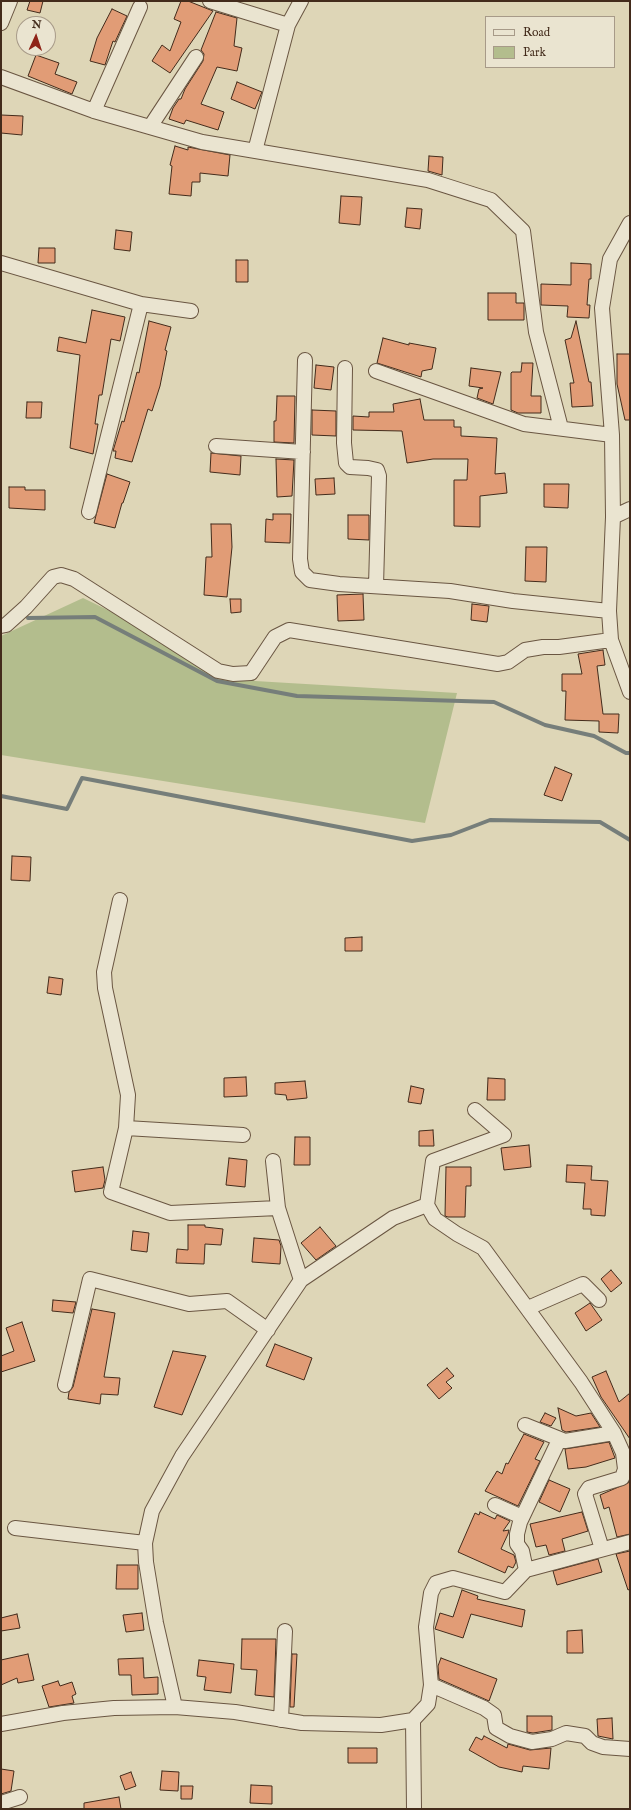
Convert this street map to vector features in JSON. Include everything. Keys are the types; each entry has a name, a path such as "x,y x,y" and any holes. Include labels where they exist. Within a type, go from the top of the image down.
{"street":[{"path":"1,23 10,1"},
{"path":"210,1 288,25"},
{"path":"255,151 288,25 302,1"},
{"path":"94,111 140,7"},
{"path":"150,127 196,57"},
{"path":"1,78 94,111 202,142 428,180 491,200 523,232 536,332 561,428"},
{"path":"630,223 610,259 602,308 612,435 613,517 609,611 611,640 630,692"},
{"path":"1,263 141,304 191,311"},
{"path":"90,512 141,304"},
{"path":"305,360 300,559 302,572 310,580 315,582 450,591 513,601 609,611"},
{"path":"345,368 344,443 346,463 350,468 368,468 377,470 379,476 376,586"},
{"path":"376,371 524,424 612,435"},
{"path":"216,446 303,452"},
{"path":"613,517 630,509"},
{"path":"1,626 6,624 26,607 53,578 61,575 74,579 218,671 234,674 251,673 275,637 289,630 498,664 508,662 525,650 543,646 559,647 611,640"},
{"path":"120,900 104,972 105,988 128,1095 126,1128 111,1192 170,1213 278,1208"},
{"path":"475,1110 504,1135 433,1161 427,1205 435,1219 457,1234 484,1248 581,1382 626,1450 625,1469 622,1478 589,1488 585,1494 602,1549"},
{"path":"126,1128 243,1136"},
{"path":"273,1161 278,1208 301,1280"},
{"path":"175,1707 156,1623 146,1562 145,1543 152,1511 182,1456 301,1280 393,1218 427,1205"},
{"path":"65,1385 90,1279 189,1304 227,1301 268,1330"},
{"path":"528,1308 583,1284 599,1300"},
{"path":"525,1425 559,1440 574,1441 614,1433"},
{"path":"526,1570 522,1551 518,1544 517,1534 522,1517 559,1440"},
{"path":"495,1505 522,1517"},
{"path":"15,1528 145,1543"},
{"path":"1,1724 63,1712 114,1708 175,1707 235,1712 302,1723 381,1725 413,1720 428,1704 431,1685 426,1627 431,1593 436,1583 453,1578 505,1592 526,1570 630,1542"},
{"path":"280,1720 285,1631"},
{"path":"431,1685 484,1708 494,1715 496,1728 510,1736 532,1742 552,1739 566,1733 585,1736 592,1743 603,1747 630,1748"},
{"path":"413,1720 414,1809"},
{"path":"1,1803 20,1797"}],"green space":[{"path":"83,598 255,681 457,693 425,823 1,755 1,636"}],"building":[{"path":"30,1 43,1 40,13 27,10"},
{"path":"181,1 188,1 213,11 170,73 152,61 162,45 170,51 181,22 174,19"},
{"path":"112,9 127,16 115,42 113,41 105,65 90,61 97,38"},
{"path":"216,12 237,18 234,46 242,48 237,71 217,67 201,104 224,112 218,130 186,120 184,124 169,119 173,108 179,99 181,99 185,89 203,61 204,54 201,50"},
{"path":"36,56 39,56 59,63 55,74 77,82 72,94 28,76"},
{"path":"237,82 262,92 255,109 231,99"},
{"path":"1,115 23,116 22,135 1,133"},
{"path":"175,146 188,150 188,147 230,155 228,176 200,173 200,182 192,182 191,196 169,194 172,166 170,165"},
{"path":"429,156 443,157 442,175 428,171"},
{"path":"341,196 362,197 360,225 339,223"},
{"path":"407,208 422,209 420,229 405,227"},
{"path":"116,230 132,232 130,251 114,249"},
{"path":"39,248 55,248 55,263 38,263"},
{"path":"236,260 248,260 248,282 236,282"},
{"path":"571,263 591,264 591,279 589,279 587,305 590,305 589,318 567,317 568,306 541,305 541,284 571,285"},
{"path":"488,293 516,293 516,303 524,303 524,320 488,320"},
{"path":"92,310 125,317 120,341 111,339 102,395 99,395 95,424 98,424 93,454 70,448 80,355 57,351 59,337 86,343"},
{"path":"149,321 171,327 165,350 167,351 160,386 152,411 148,409 132,462 115,458 116,451 113,451 122,421 124,422 137,372 139,373"},
{"path":"576,321 589,382 591,382 593,406 572,407 570,383 574,383 565,340 571,338"},
{"path":"383,338 409,345 409,343 436,348 432,369 422,371 421,377 377,363"},
{"path":"617,354 630,354 630,420 625,420 617,384"},
{"path":"522,363 533,363 531,396 541,396 541,413 518,413 511,410 511,373 521,372"},
{"path":"316,365 334,367 331,390 314,388"},
{"path":"471,368 501,372 493,404 477,398 479,389 483,388 469,386"},
{"path":"277,396 295,396 294,443 274,442 274,421 276,421"},
{"path":"420,399 424,420 454,420 454,427 461,427 461,436 497,438 495,474 505,473 507,493 480,496 480,527 454,526 454,480 467,480 468,459 433,459 407,463 402,431 353,430 353,416 369,417 369,412 394,412 393,404"},
{"path":"27,402 42,402 41,418 26,418"},
{"path":"312,410 336,411 336,436 312,435"},
{"path":"211,453 241,456 240,475 210,472"},
{"path":"276,459 294,460 292,496 277,497"},
{"path":"107,474 130,482 115,528 94,523"},
{"path":"334,478 335,494 316,495 315,479"},
{"path":"544,484 569,484 568,508 544,507"},
{"path":"9,487 25,487 25,490 45,490 45,510 9,508"},
{"path":"273,514 291,514 290,543 265,542 266,519 273,520"},
{"path":"348,515 369,515 369,540 348,539"},
{"path":"211,524 231,524 232,547 227,597 204,595 206,557 212,557"},
{"path":"526,547 547,547 546,582 525,581"},
{"path":"363,594 364,620 338,621 337,595"},
{"path":"230,599 241,599 241,612 231,613"},
{"path":"472,604 489,606 487,622 471,620"},
{"path":"603,650 605,665 597,666 603,714 619,714 618,733 599,732 599,721 565,720 566,691 562,691 562,674 582,674 578,654"},
{"path":"555,767 572,774 562,801 544,795"},
{"path":"12,856 31,857 30,881 11,880"},
{"path":"362,937 362,951 345,951 345,938"},
{"path":"49,977 63,979 61,995 47,993"},
{"path":"246,1077 247,1096 224,1097 224,1078"},
{"path":"488,1078 505,1079 505,1100 487,1100"},
{"path":"305,1081 307,1098 287,1100 286,1095 275,1094 275,1083"},
{"path":"411,1086 424,1089 421,1104 408,1102"},
{"path":"433,1130 434,1146 419,1146 419,1131"},
{"path":"295,1137 310,1137 310,1165 294,1165"},
{"path":"529,1145 531,1167 504,1170 501,1148"},
{"path":"229,1158 247,1160 245,1187 226,1185"},
{"path":"567,1165 592,1166 591,1180 608,1181 605,1216 591,1215 591,1209 583,1209 585,1183 566,1182"},
{"path":"103,1167 105,1180 103,1188 75,1192 72,1171"},
{"path":"446,1167 471,1167 471,1186 466,1186 465,1217 445,1216"},
{"path":"188,1225 205,1225 205,1227 223,1229 221,1245 205,1244 204,1264 176,1263 177,1249 188,1250"},
{"path":"320,1227 336,1246 316,1260 301,1243"},
{"path":"133,1231 149,1233 147,1252 131,1250"},
{"path":"254,1238 279,1240 281,1246 280,1264 252,1262"},
{"path":"611,1270 622,1283 611,1292 601,1279"},
{"path":"53,1300 76,1302 73,1313 52,1311"},
{"path":"590,1303 602,1320 586,1331 575,1313"},
{"path":"92,1309 115,1313 104,1377 120,1378 118,1395 101,1394 100,1404 68,1399 69,1392 73,1387"},
{"path":"22,1322 35,1361 1,1372 1,1356 14,1351 6,1328"},
{"path":"275,1344 312,1358 304,1380 266,1366"},
{"path":"173,1351 206,1356 182,1415 154,1407"},
{"path":"447,1368 454,1376 446,1382 452,1388 439,1399 427,1385"},
{"path":"606,1371 619,1402 630,1393 630,1439 601,1397 592,1377"},
{"path":"558,1408 576,1416 591,1413 600,1427 566,1432 562,1430"},
{"path":"545,1413 556,1418 551,1426 540,1422"},
{"path":"524,1434 544,1442 535,1459 540,1461 518,1506 485,1491 497,1471 502,1474 506,1463 508,1464"},
{"path":"609,1442 615,1458 586,1467 568,1469 565,1449"},
{"path":"549,1480 570,1489 560,1512 539,1502"},
{"path":"630,1482 630,1534 617,1537 609,1507 604,1509 600,1495"},
{"path":"480,1512 495,1519 497,1515 510,1521 503,1531 509,1530 501,1549 514,1555 516,1562 513,1568 508,1566 505,1573 458,1552 475,1513 479,1515"},
{"path":"582,1512 588,1531 562,1539 565,1551 549,1555 546,1545 536,1547 530,1524"},
{"path":"630,1551 630,1589 628,1590 616,1554"},
{"path":"598,1559 602,1572 557,1585 553,1571"},
{"path":"117,1565 138,1565 138,1589 116,1589"},
{"path":"462,1590 478,1596 477,1599 525,1610 522,1627 471,1614 463,1638 435,1629 440,1613 453,1617"},
{"path":"142,1613 144,1630 126,1632 123,1615"},
{"path":"17,1614 20,1628 1,1631 1,1618"},
{"path":"582,1630 583,1653 567,1653 567,1631"},
{"path":"242,1639 276,1639 274,1697 255,1695 257,1670 241,1669"},
{"path":"28,1654 34,1680 18,1683 17,1678 1,1685 1,1660"},
{"path":"292,1654 297,1654 294,1707 290,1707"},
{"path":"143,1658 144,1678 158,1677 158,1694 132,1695 131,1675 119,1675 118,1659"},
{"path":"441,1658 497,1679 489,1701 439,1679 438,1666"},
{"path":"199,1660 234,1664 231,1693 204,1690 206,1677 197,1676"},
{"path":"58,1681 60,1686 72,1682 76,1694 72,1696 74,1703 49,1707 42,1686"},
{"path":"527,1716 552,1716 552,1730 533,1733 527,1732"},
{"path":"612,1718 613,1739 598,1736 597,1719"},
{"path":"484,1736 507,1748 508,1744 530,1750 551,1748 549,1769 523,1766 522,1772 499,1767 469,1750 476,1737 482,1740"},
{"path":"348,1748 377,1748 377,1763 348,1763"},
{"path":"1,1769 14,1771 11,1791 1,1794"},
{"path":"162,1771 179,1772 178,1791 160,1790"},
{"path":"131,1772 136,1786 125,1790 120,1776"},
{"path":"251,1785 272,1786 272,1804 250,1803"},
{"path":"181,1786 193,1786 192,1799 181,1799"},
{"path":"119,1797 121,1809 84,1809 84,1803"}],"waterway":[{"path":"28,618 95,617 217,681 297,696 494,702 545,725 594,736 626,753 630,753"},
{"path":"1,796 67,809 82,778 412,841 451,835 490,820 600,822 630,840"}]}
